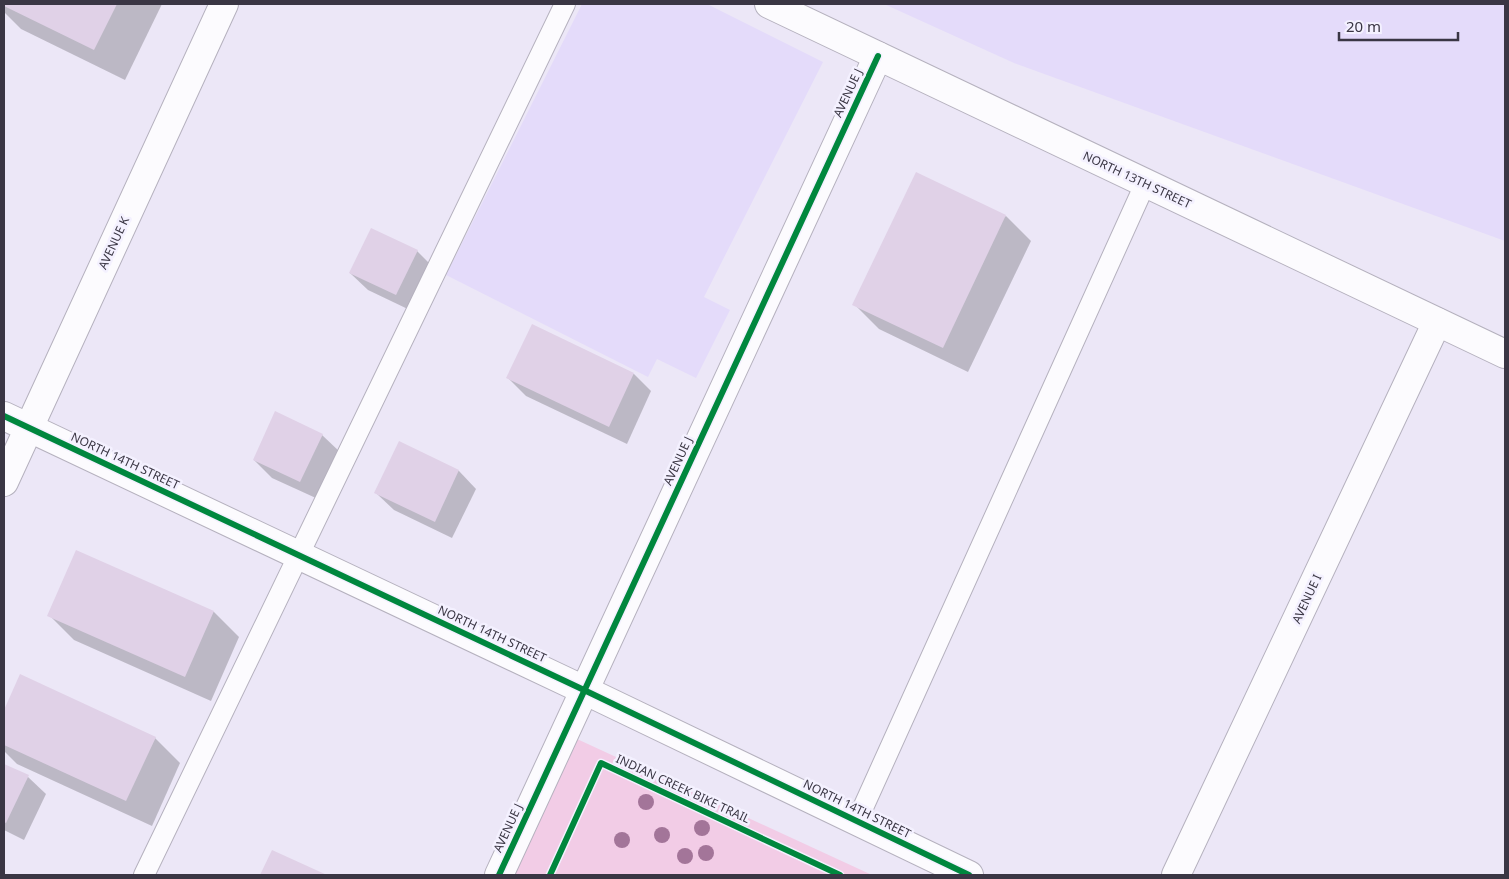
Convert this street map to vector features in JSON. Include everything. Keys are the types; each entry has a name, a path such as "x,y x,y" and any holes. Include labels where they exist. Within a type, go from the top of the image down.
{"street":[{"name":"AVENUE K","path":"4,482 224,4"},
{"name":"NORTH 13TH STREET","path":"769,4 1144,184 1505,354"},
{"name":"AVENUE J","path":"498,875 878,56"},
{"name":"AVENUE I","path":"1176,875 1437,322"},
{"name":"NORTH 14TH STREET","path":"4,416 584,690 968,875"}],"lane":[{"path":"144,875 565,4"},
{"path":"857,822 1144,184"}],"shaded area":[{"path":"582,4 707,4 823,62 704,297 730,310 696,378 657,359 648,377 446,275"},
{"path":"884,4 1505,4 1505,241 1014,63"},
{"path":"564,733 872,875 499,875"}],"building":[{"path":"4,4 117,4 94,50 4,6"},
{"path":"916,172 1006,215 943,348 852,305"},
{"path":"371,228 418,250 396,295 349,273"},
{"path":"532,324 634,373 609,427 506,378"},
{"path":"275,411 323,434 300,482 253,460"},
{"path":"399,441 459,470 435,522 374,493"},
{"path":"76,550 214,611 185,677 47,616"},
{"path":"20,674 156,737 126,801 4,745 4,710"},
{"path":"4,764 29,775 6,823 4,822"},
{"path":"272,850 327,875 260,875"}],"cycle path":[{"path":"499,875 878,56"},
{"path":"4,416 584,690 969,875"},
{"name":"INDIAN CREEK BIKE TRAIL","path":"550,875 601,763 840,875"}]}
